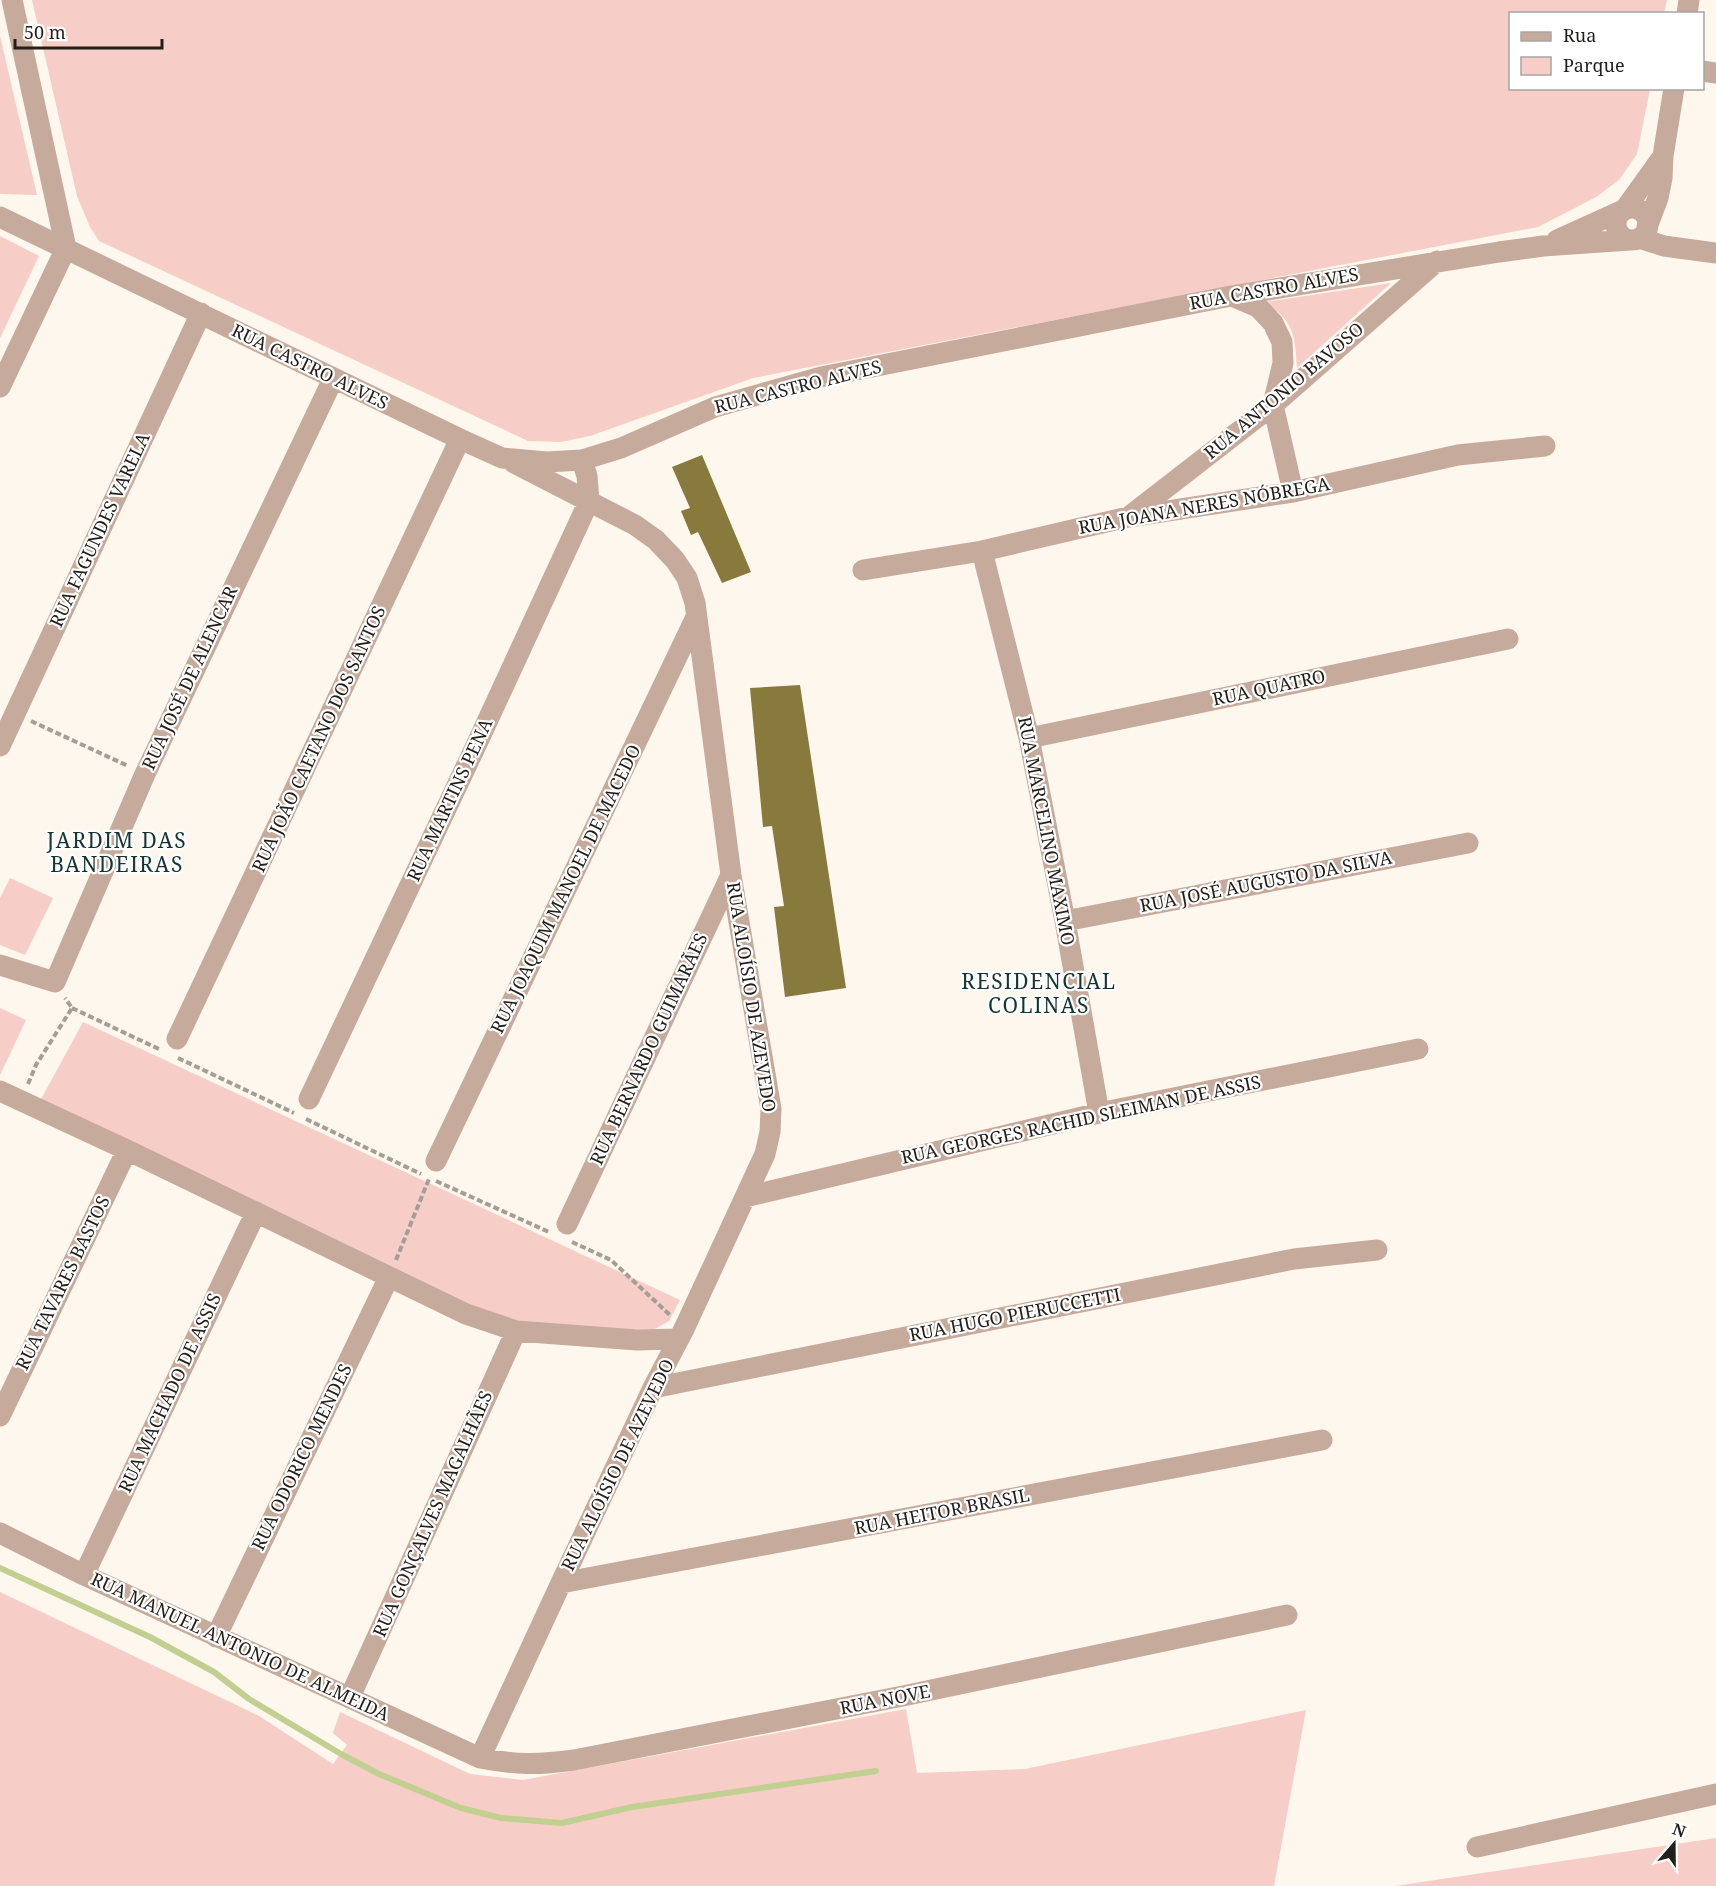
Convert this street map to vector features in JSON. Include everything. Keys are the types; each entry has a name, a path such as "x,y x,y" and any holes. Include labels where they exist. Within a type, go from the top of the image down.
{"street":[{"path":"0,387 66,248 12,0"},
{"path":"1639,235 1658,198 1674,90"},
{"path":"1623,210 1663,156"},
{"path":"1623,210 1630,208 1640,210 1646,217 1639,235"},
{"name":"RUA CASTRO ALVES","path":"1543,246 1623,210"},
{"name":"RUA CASTRO ALVES","path":"0,217 333,379 502,458 547,462 582,460 621,448 715,407 821,377 1231,296 1437,261 1639,235 1664,246 1716,253"},
{"name":"RUA ANTONIO BAVOSO","path":"1128,517 1273,405 1437,261"},
{"path":"1231,296 1258,307 1273,323 1282,342 1283,363 1273,405 1293,492"},
{"name":"RUA FAGUNDES VARELA","path":"0,746 201,313"},
{"name":"RUA JOSÉ DE ALENCAR","path":"55,982 144,774 333,379"},
{"name":"RUA JOÃO CAETANO DOS SANTOS","path":"174,1050 460,439"},
{"name":"RUA JOANA NERES NÓBREGA","path":"863,570 982,551 1128,517 1293,492 1458,455 1545,446"},
{"name":"RUA ALOÍSIO DE AZEVEDO","path":"480,1758 765,1154 770,1132 771,1109 731,875 695,603 687,578 675,560 656,540 635,525 502,458"},
{"path":"582,460 587,476 589,501"},
{"name":"RUA MARTINS PENA","path":"309,1099 589,501"},
{"name":"RUA MARCELINO MAXIMO","path":"982,551 1029,738 1065,921 1099,1113"},
{"name":"RUA JOAQUIM MANOEL DE MACEDO","path":"433,1169 696,617"},
{"name":"RUA QUATRO","path":"1029,738 1508,639"},
{"name":"RUA JOSÉ AUGUSTO DA SILVA","path":"1065,921 1468,843"},
{"name":"RUA BERNARDO GUIMARÃES","path":"565,1234 731,875"},
{"path":"0,965 55,982"},
{"name":"RUA GEORGES RACHID SLEIMAN DE ASSIS","path":"745,1197 1099,1113 1418,1049"},
{"path":"0,1091 466,1314 516,1331 590,1337 681,1334"},
{"name":"RUA TAVARES BASTOS","path":"0,1416 127,1150"},
{"name":"RUA MACHADO DE ASSIS","path":"84,1575 256,1212"},
{"name":"RUA HUGO PIERUCCETTI","path":"653,1388 1294,1259 1377,1250"},
{"name":"RUA ODORICO MENDES","path":"216,1636 389,1277"},
{"name":"RUA GONÇALVES MAGALHÃES","path":"351,1697 516,1331"},
{"name":"RUA HEITOR BRASIL","path":"561,1583 1322,1440"},
{"name":"RUA MANUEL ANTONIO DE ALMEIDA","path":"0,1533 84,1575 480,1758"},
{"name":"RUA NOVE","path":"480,1758 512,1764 541,1765 574,1760 903,1696 1287,1615"},
{"path":"1477,1847 1716,1794"}],"path":[{"path":"15,714 144,774"},
{"path":"55,982 72,1008 174,1050 433,1169 565,1234 611,1260 681,1334"},
{"path":"21,1101 36,1065 72,1008"},
{"path":"389,1277 433,1169"}],"green space":[{"path":"32,0 1667,0 1664,12 1509,12 1509,90 1650,90 1637,154 1619,180 1596,197 1538,227 753,378 590,436 561,442 528,441 99,241 90,227 77,196"},
{"path":"0,36 37,195 0,194"},
{"path":"0,236 39,256 0,338"},
{"path":"1391,283 1297,368 1291,330 1282,316 1265,302"},
{"path":"10,878 53,898 25,955 0,945 0,898"},
{"path":"0,1008 26,1020 0,1075"},
{"path":"83,1022 680,1300 669,1321 653,1330 537,1326 486,1315 40,1101"},
{"path":"0,1592 259,1716 333,1764 347,1745 333,1733 340,1712 470,1774 523,1780 906,1709 917,1773 1025,1769 1306,1710 1274,1886 0,1886"},
{"path":"1716,1838 1716,1886 1395,1886"}],"building":[{"path":"702,455 751,572 722,583 698,532 691,535 681,511 690,508 672,467"},
{"path":"800,685 846,988 785,997 774,907 784,906 772,826 763,827 750,688"}],"waterway":[{"path":"0,1568 150,1637 214,1672 249,1699 379,1774 461,1808 501,1818 562,1823 632,1807 876,1771"}],"district":[{"name":"JARDIM DAS BANDEIRAS","path":"117,853"},
{"name":"RESIDENCIAL COLINAS","path":"1039,994"}]}
